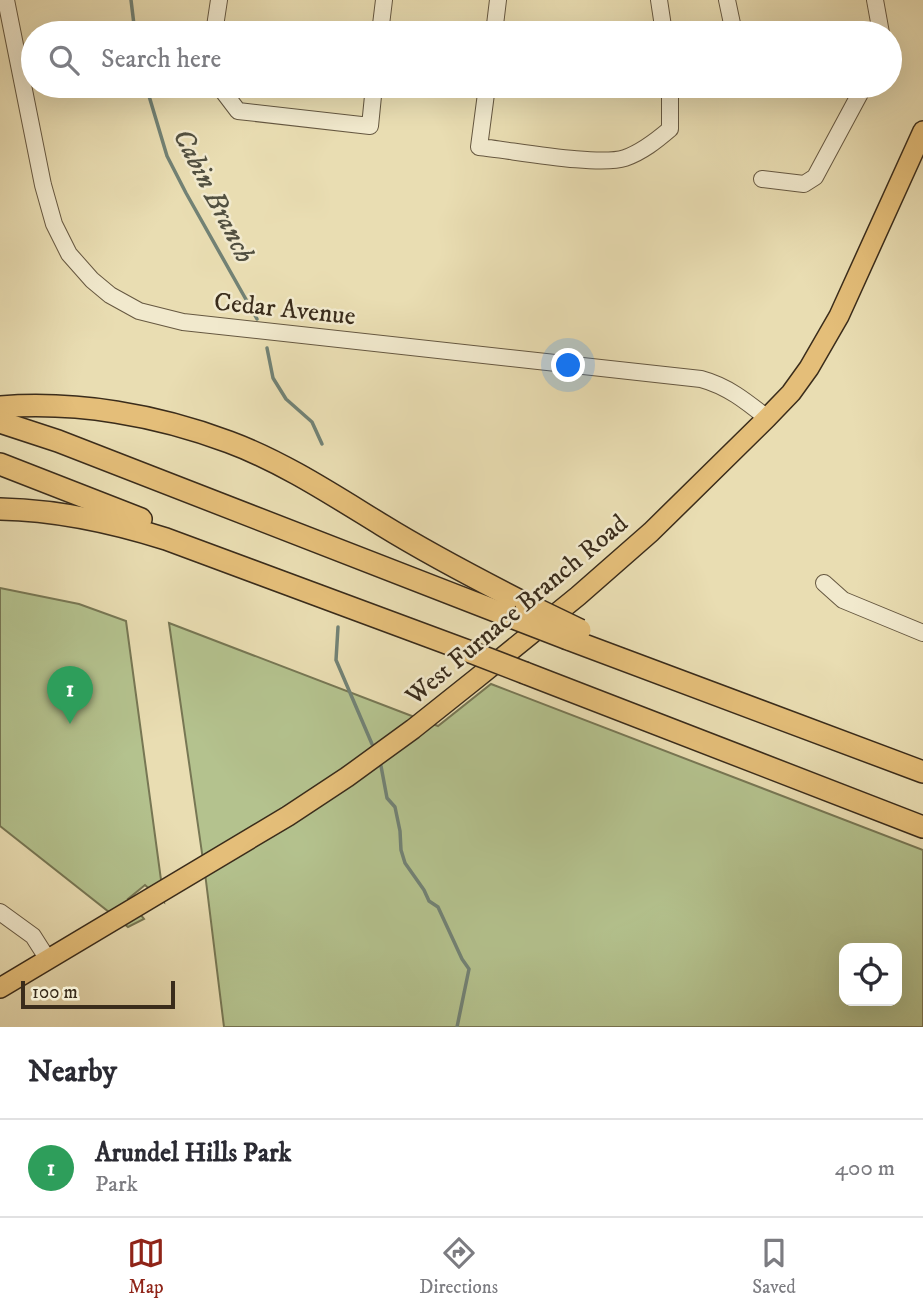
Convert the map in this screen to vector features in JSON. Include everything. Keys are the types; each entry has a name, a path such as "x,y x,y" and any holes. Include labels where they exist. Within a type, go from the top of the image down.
{"highway":[{"path":"7,408 60,406 130,415 192,429 231,442 275,462 519,611"},
{"path":"7,408 58,441"},
{"path":"0,422 519,611 923,771"},
{"path":"0,464 170,530 326,597"},
{"path":"0,509 57,513 130,527 326,597 923,827"}],"main road":[{"name":"West Furnace Branch Road","path":"0,988 288,816 412,729 578,596 650,532 791,393 839,316 923,131"}],"street":[{"name":"Cedar Avenue","path":"6,0 21,75"},
{"path":"216,21 219,0"},
{"path":"381,21 384,0"},
{"path":"495,21 498,0"},
{"path":"659,0 662,21"},
{"path":"727,0 731,21"},
{"path":"874,0 878,21"},
{"name":"Cedar Avenue","path":"26,98 43,185 54,223 69,254 92,280 110,295 139,311 183,322 701,379 719,384 737,394 767,418"},
{"path":"228,98 238,111 370,126 373,98"},
{"path":"485,98 479,147 598,160 623,159 650,146 670,129 670,98"},
{"path":"762,179 803,184 815,177 858,98"},
{"path":"824,583 843,600 923,633"},
{"path":"0,912 33,936 47,958"}],"green space":[{"path":"0,588 79,604 126,621 164,902 145,885 128,899 144,919 128,927 0,826"},
{"path":"169,623 438,726 491,684 923,850 923,1027 224,1027"}],"waterway":[{"name":"Cabin Branch","path":"131,0 134,21"},
{"name":"Cabin Branch","path":"150,98 167,156 257,319"},
{"name":"Cabin Branch","path":"267,348 273,378 286,399 312,422 322,444"},
{"name":"Cabin Branch","path":"338,627 336,660 372,744"},
{"name":"Cabin Branch","path":"381,766 387,798 395,807 405,863 429,901 438,907 469,969 457,1027"}],"place":[{"name":"Arundel Hills Park","path":"70,724"}]}
